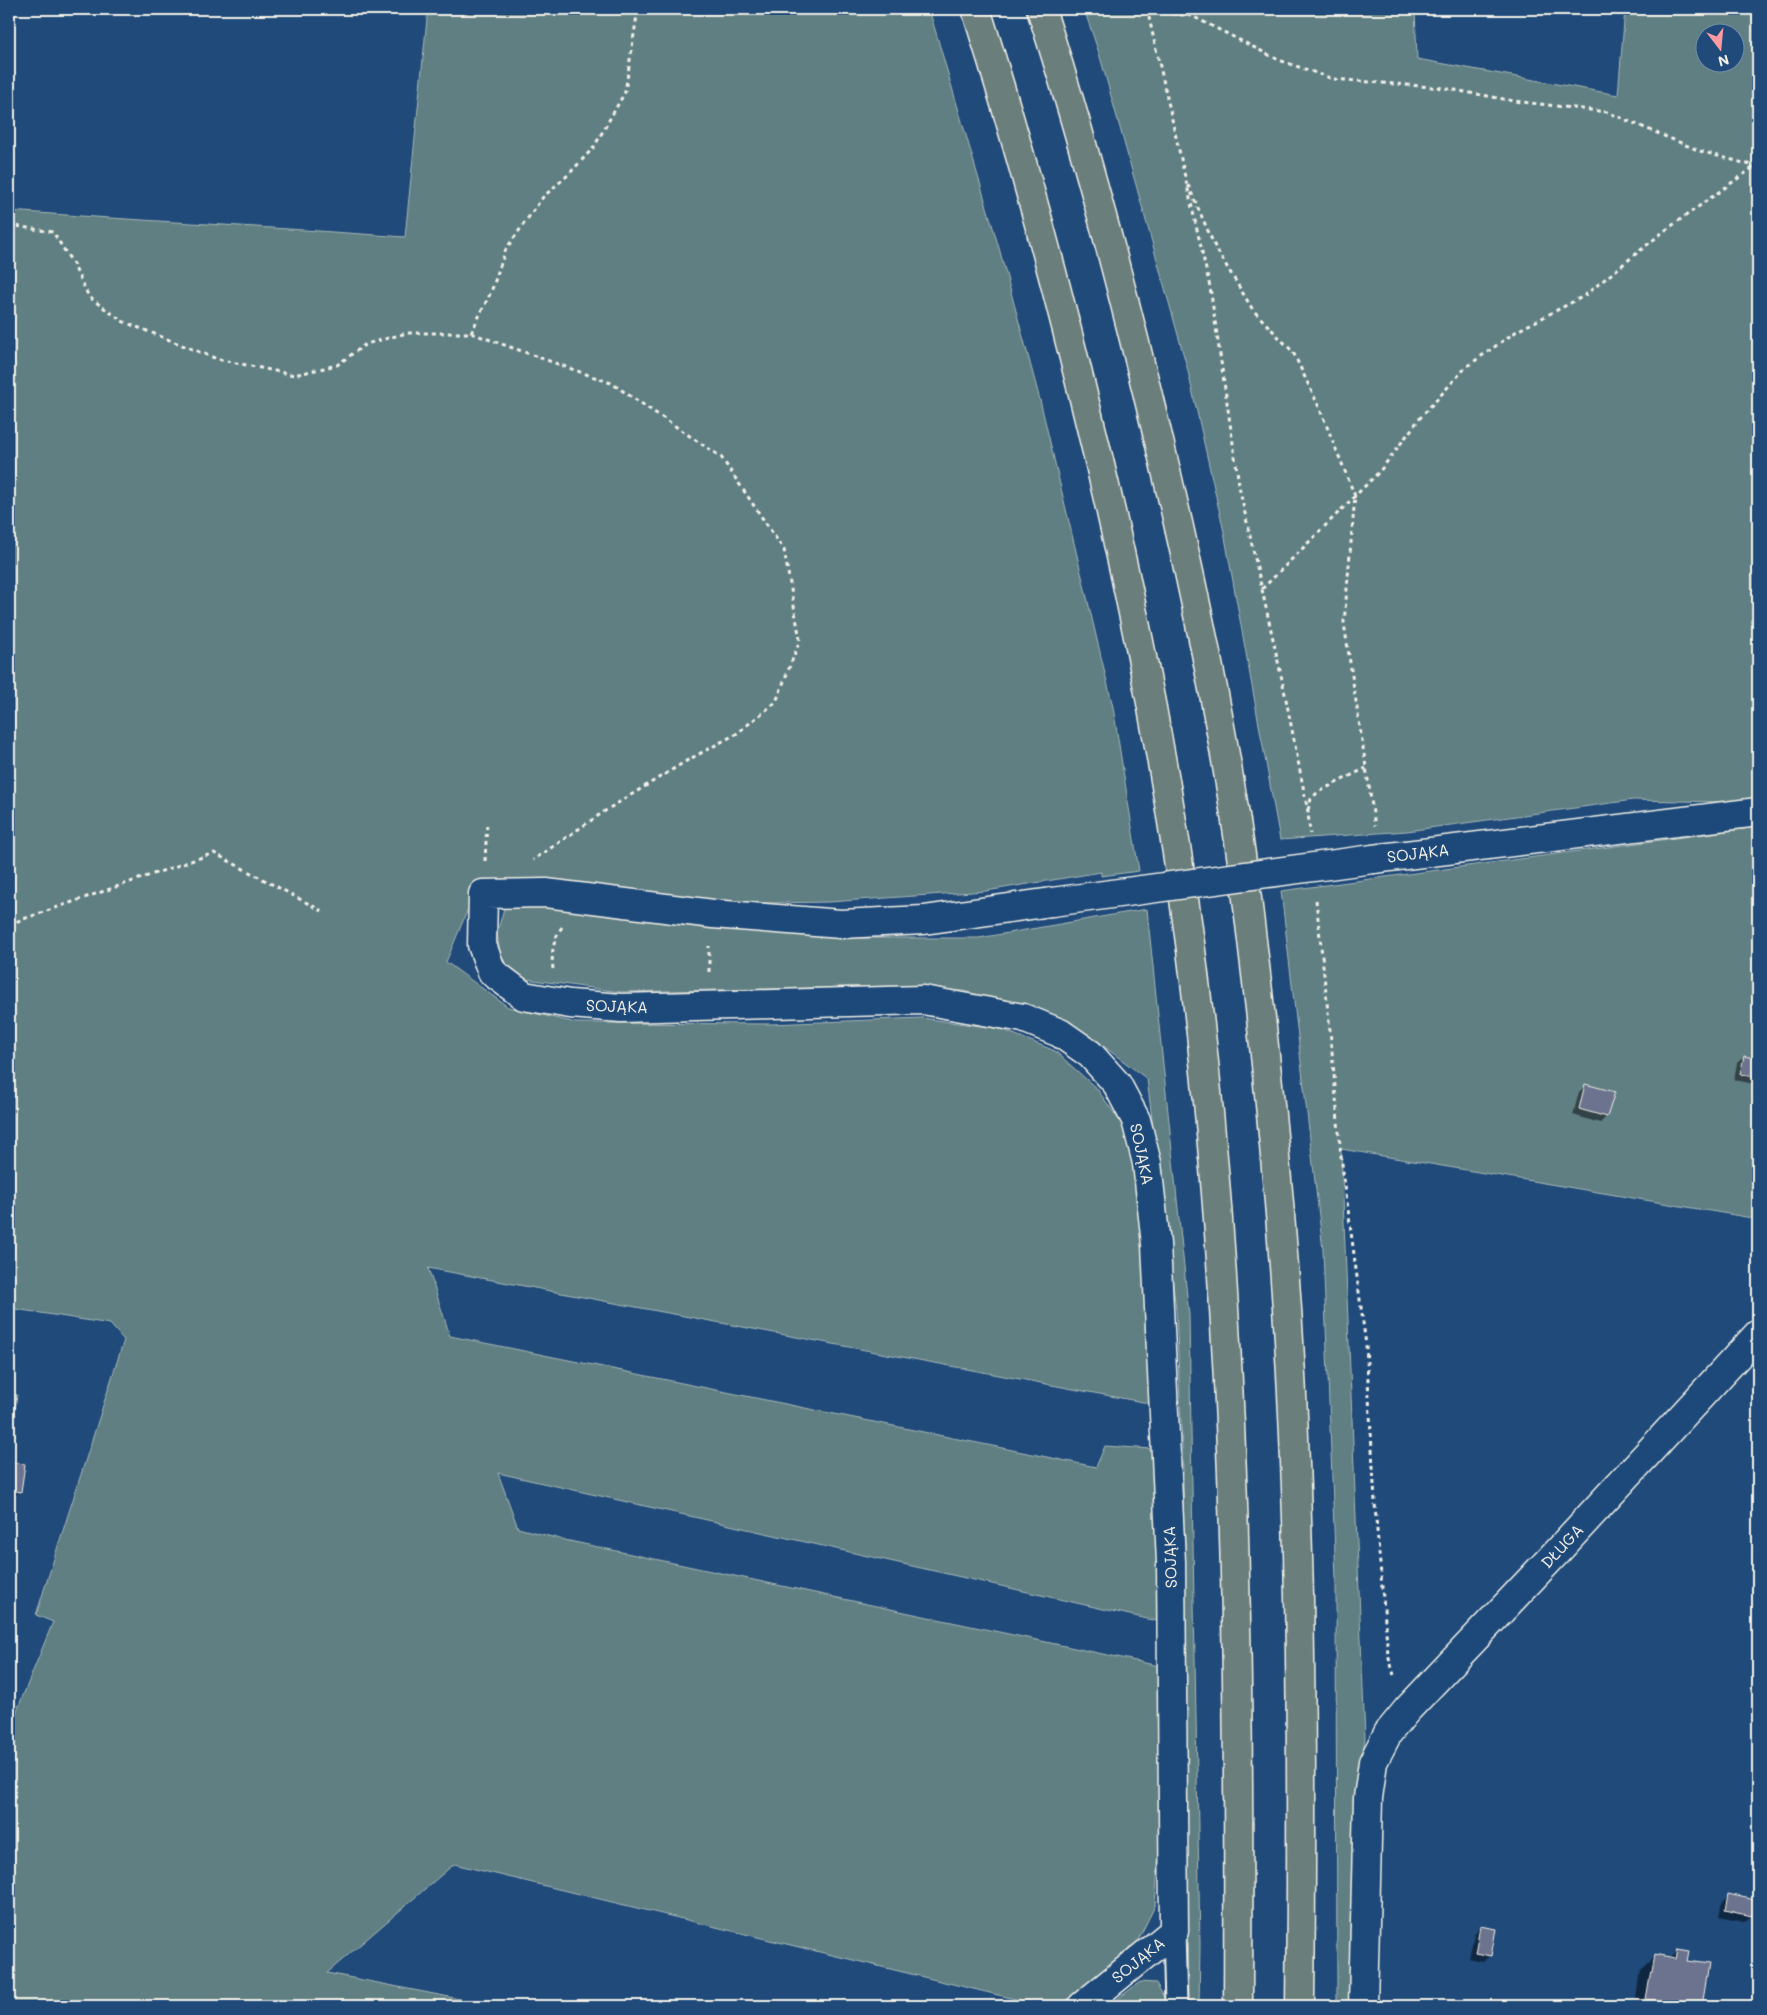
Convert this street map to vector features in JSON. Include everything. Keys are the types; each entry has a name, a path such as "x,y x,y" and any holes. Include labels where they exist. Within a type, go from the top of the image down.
{"highway":[{"path":"976,9 1028,184 1061,304 1118,538 1140,640 1167,793 1191,955 1218,1221 1233,1474 1239,1819 1238,2006"},
{"path":"1041,9 1091,176 1125,300 1177,518 1199,621 1227,771 1252,936 1280,1214 1296,1474 1301,1638 1300,2006"}],"street":[{"name":"SOJĄKA","path":"1082,2006 1174,1931 1171,1562 1156,1254 1147,1163 1136,1120 1118,1084 1090,1054 1060,1032 1023,1018 923,1000 622,1008 570,1004 524,996 492,972 482,945 483,894 546,893 713,914 841,924 924,920 1373,859 1758,812"},
{"name":"DŁUGA","path":"1363,2006 1368,1808 1373,1762 1388,1733 1407,1710 1552,1557 1758,1334"}],"lane":[{"path":"1174,1931 1176,2006"}],"path":[{"path":"470,333 491,292 506,248 543,198 594,147 625,92 638,9"},
{"path":"1148,11 1192,16 1279,60 1333,79 1444,88 1514,101 1607,112 1700,151 1757,166"},
{"path":"1262,589 1380,471 1420,418 1466,367 1517,331 1584,296 1663,232 1757,166"},
{"path":"1185,177 1215,247 1253,310 1293,352 1319,407 1355,496 1344,623 1375,830"},
{"path":"9,225 52,232 73,264 89,297 122,321 217,359 294,375 337,365 366,344 407,333 470,333 611,383 721,457 784,550 800,640 776,702 736,734 688,760 608,809 530,862"},
{"path":"1308,812 1311,799 1318,792 1366,768"},
{"path":"483,894 487,823"},
{"path":"9,924 214,853 322,911"},
{"path":"570,1004 554,982 551,955 556,936 569,917 586,899"},
{"path":"711,1006 708,958 713,914"}],"green space":[{"path":"428,9 929,9 999,248 1040,400 1113,707 1139,871 1101,876 1101,872 986,891 829,902 764,903 478,885 446,962 508,1007 576,1023 771,1024 922,1018 1001,1029 1055,1051 1097,1089 1124,1127 1140,1175 1153,1404 428,1268 450,1336 1096,1467 1105,1446 1153,1449 1161,1622 498,1473 518,1528 560,1539 1164,1667 1161,1823 1155,1906 1133,1950 1067,2006 1044,2006 454,1864 327,1973 495,2006 9,2006 9,1730 53,1622 36,1615 124,1340 110,1324 9,1308 9,211 405,237"},
{"path":"1084,9 1415,9 1417,59 1618,95 1625,9 1758,9 1758,798 1725,802 1633,800 1407,831 1280,840 1224,532 1187,367 1099,53"},
{"path":"1758,827 1758,1219 1341,1149 1365,1738 1356,1801 1353,2006 1337,2006 1336,1579 1323,1250 1281,891"},
{"path":"505,905 548,906 863,938 979,938 1147,909 1189,1315 1200,1945 1199,2006 1188,2006 1183,1468 1176,1309 1147,1079 1094,1039 1028,1007 963,991 899,986 620,992 526,979 501,961 497,933"},
{"path":"1140,1982 1156,1983 1166,2001 1166,2006 1108,2006"}],"building":[{"path":"1744,1056 1758,1059 1758,1078 1740,1074"},
{"path":"1585,1084 1615,1092 1607,1117 1579,1109"},
{"path":"9,1394 17,1395 13,1419 9,1418"},
{"path":"9,1462 25,1464 21,1492 9,1490"},
{"path":"1728,1894 1755,1900 1752,1916 1725,1910"},
{"path":"1480,1926 1496,1929 1491,1956 1475,1953"},
{"path":"1677,1949 1689,1951 1687,1961 1709,1964 1702,2006 1646,1999 1654,1955 1675,1959"}]}
